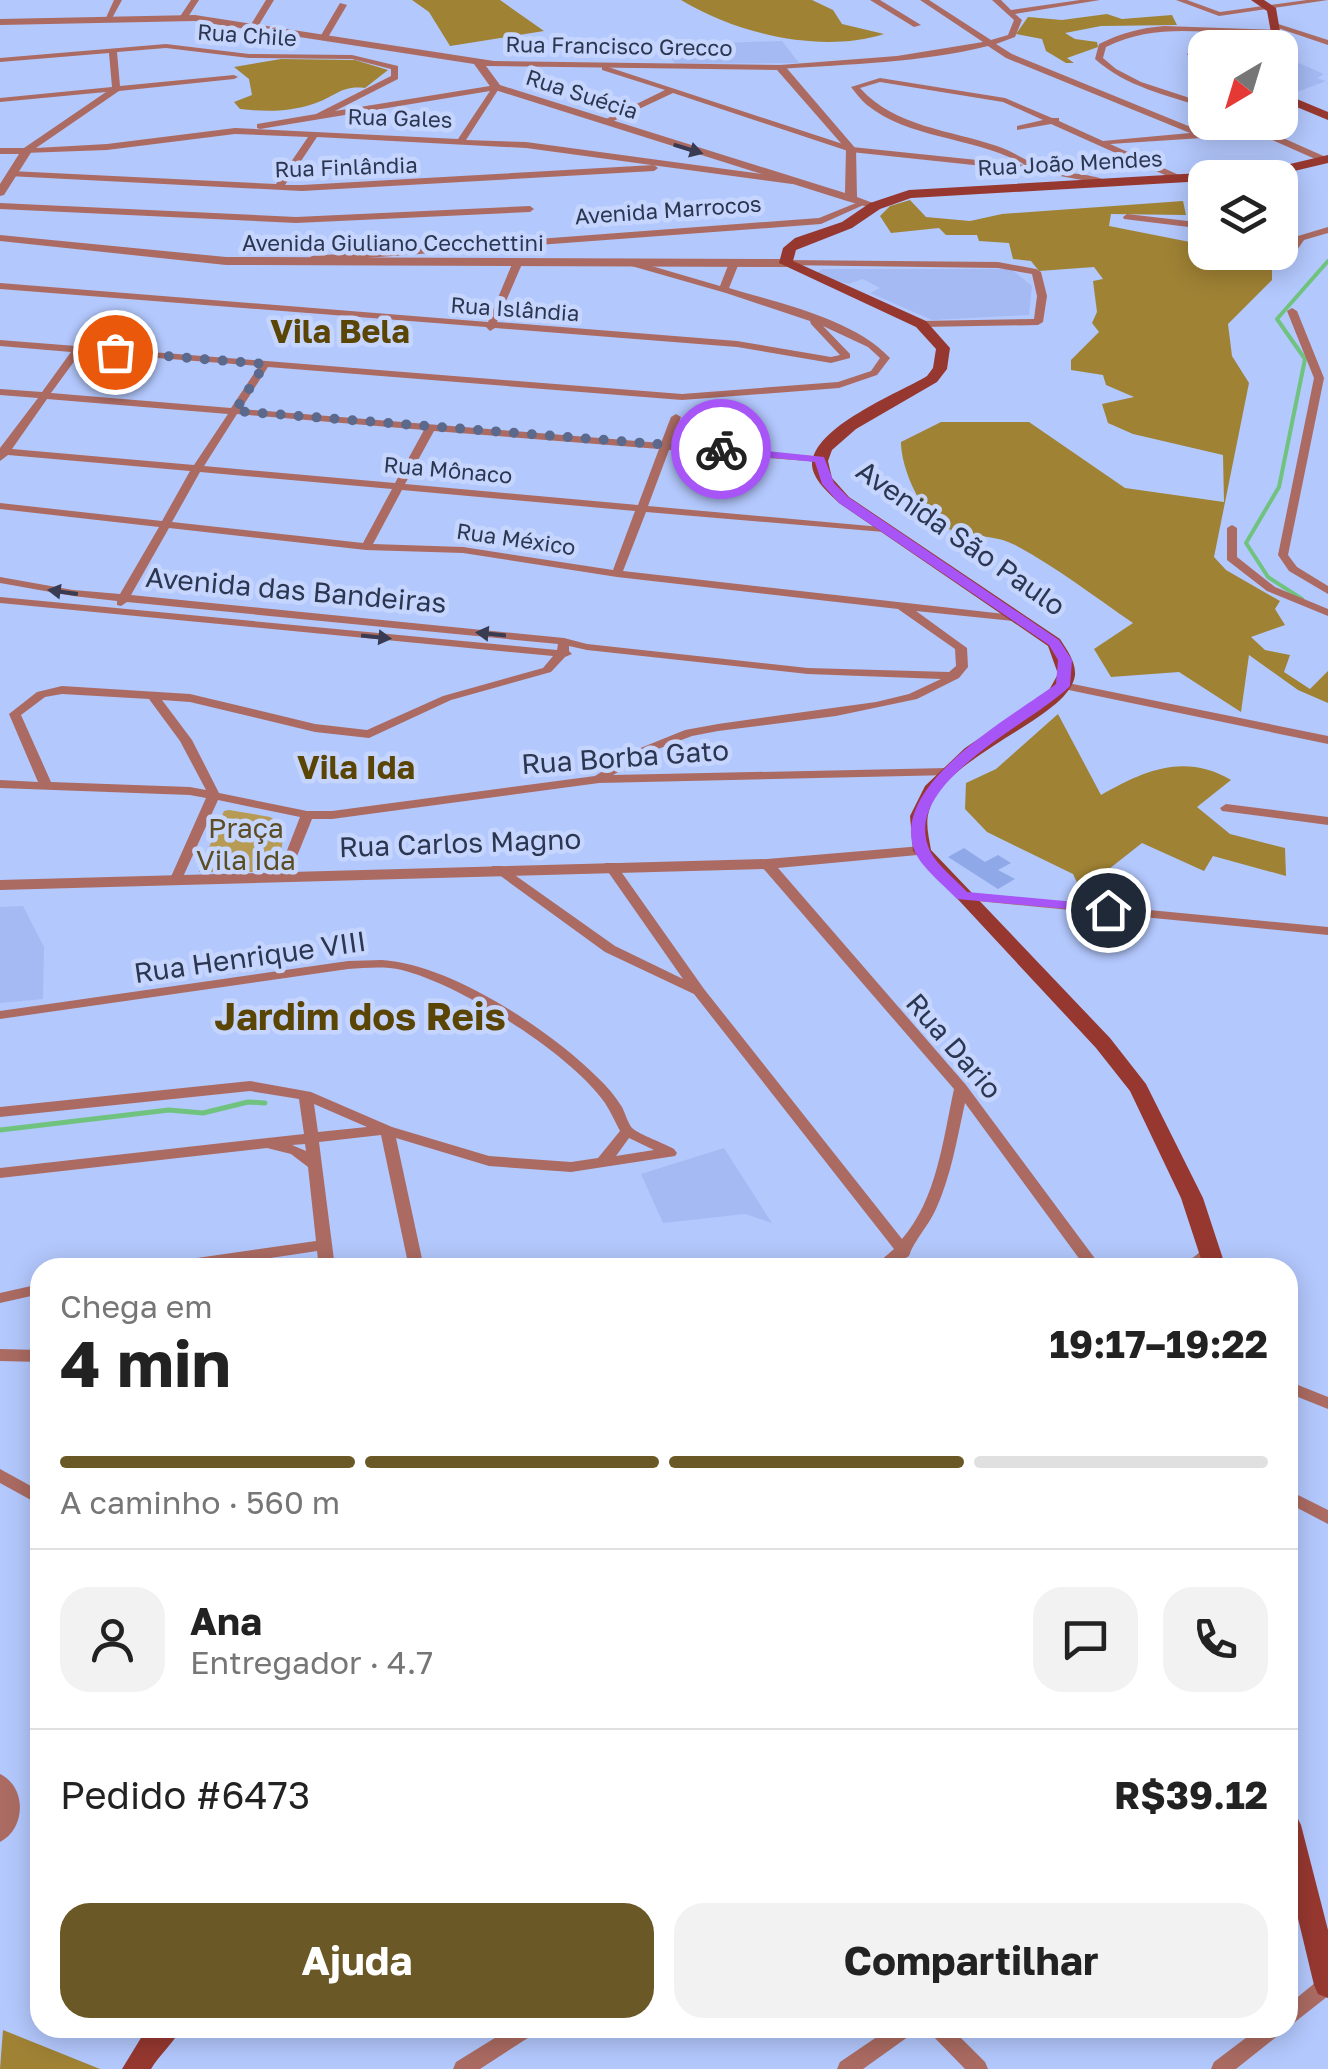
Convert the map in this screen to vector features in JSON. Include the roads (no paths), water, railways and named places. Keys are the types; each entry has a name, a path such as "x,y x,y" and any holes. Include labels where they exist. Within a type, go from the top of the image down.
{"main road":[{"path":"1257,0 1277,30"},
{"path":"1298,104 1328,116"},
{"name":"Rua João Mendes","path":"869,205 924,192 1269,173 1326,159"},
{"path":"869,205 847,225 800,241 790,248 786,263 921,324"},
{"name":"Avenida São Paulo","path":"921,324 943,348 940,369 920,388 830,442 820,459 828,484 844,500 1054,642 1065,660 1063,686"},
{"path":"1063,686 948,772 920,808 922,851 1103,1043 1138,1089 1165,1135 1211,1258"},
{"path":"1298,1865 1328,1984"},
{"path":"136,2069 156,2038"}],"street":[{"path":"108,18 118,0"},
{"path":"183,18 195,0"},
{"path":"254,26 270,0"},
{"path":"874,0 917,25"},
{"path":"924,0 1009,56 1188,130"},
{"path":"992,43 1011,37 1018,20 996,0"},
{"path":"1010,12 1096,0"},
{"path":"1180,0 1219,14 1275,22 1328,42"},
{"path":"1253,30 1324,0"},
{"path":"324,37 342,5"},
{"name":"Rua Francisco Grecco","path":"0,22 183,18 477,62 605,68 780,67 882,59 992,43"},
{"path":"1188,31 1127,32 1102,46 1099,59 1136,87 1188,99"},
{"name":"Rua Chile","path":"0,60 166,46 249,56 352,57 394,68 396,77 319,116"},
{"path":"113,50 116,88"},
{"path":"461,141 496,87 477,62"},
{"path":"780,67 851,149 851,199"},
{"path":"605,68 851,149 1038,169 1104,181"},
{"path":"0,100 234,77"},
{"path":"1038,169 1005,151 889,114 855,90 860,84 880,80 997,98 1056,120 1176,177"},
{"name":"Rua Suécia","path":"234,131 496,87 869,205"},
{"path":"0,193 26,151 116,88"},
{"path":"604,122 670,91"},
{"path":"1020,128 1056,120"},
{"name":"Rua Gales","path":"0,151 107,147 234,131 538,146 797,181"},
{"path":"278,188 314,135"},
{"path":"1105,142 1188,137"},
{"path":"1281,140 1326,159"},
{"name":"Rua Finlândia","path":"11,174 278,188 684,166"},
{"name":"Avenida Marrocos","path":"292,263 388,252 821,221 869,205"},
{"path":"0,206 296,220 530,209"},
{"path":"1127,217 1188,224"},
{"path":"1298,242 1328,230"},
{"name":"Avenida Giuliano Cecchettini","path":"0,238 182,258 292,263 786,263"},
{"path":"0,343 682,397 839,385 874,373 882,363 883,352 867,342 805,315 632,263"},
{"path":"722,291 734,263"},
{"path":"786,263 1028,268 1036,272 1042,296 1038,322 921,324"},
{"path":"490,328 517,264"},
{"name":"Rua Islândia","path":"0,286 490,328 737,344 831,360 847,356 805,315"},
{"path":"1292,312 1316,364 1314,410 1283,555 1293,570 1328,591"},
{"path":"1,454 78,349"},
{"path":"120,605 198,466 265,364"},
{"path":"0,392 820,459"},
{"path":"1314,410 1328,413"},
{"path":"617,574 676,417"},
{"path":"366,547 431,426"},
{"name":"Rua Mônaco","path":"1,454 198,466 892,531"},
{"name":"Rua México","path":"0,506 366,547 463,550 617,574 895,602 1026,620"},
{"path":"1232,528 1230,558 1242,571 1328,612"},
{"name":"Avenida das Bandeiras","path":"0,580 120,605 326,632 560,656 587,648"},
{"name":"Avenida das Bandeiras","path":"0,600 335,619 564,641 587,648 819,672 955,676"},
{"path":"599,778 660,742 692,732 879,705 925,692 955,676 962,664 959,644 895,602"},
{"path":"326,632 335,619"},
{"path":"46,784 14,719 21,704 62,690 206,701 315,728 369,734 447,698 531,678 547,670 560,656 564,641"},
{"path":"1063,686 1328,740"},
{"path":"154,697 186,740 214,795 176,879"},
{"name":"Rua Borba Gato","path":"0,784 214,795 307,814 332,815 599,778 948,772"},
{"path":"1226,808 1328,821"},
{"path":"282,876 307,814"},
{"name":"Rua Carlos Magno","path":"0,885 767,864 922,851"},
{"name":"Rua Dario","path":"767,864 961,1088 1088,1258"},
{"path":"610,866 699,992 904,1252"},
{"path":"497,870 610,949 699,992"},
{"path":"962,896 1328,931"},
{"name":"Rua Henrique VIII","path":"0,1015 348,965 399,965 452,984 552,1046 610,1100 627,1131 670,1152 604,1161"},
{"path":"0,1112 250,1086 306,1095 387,1130 489,1161 571,1167 604,1161 627,1131"},
{"path":"895,1258 904,1252 932,1204 961,1088"},
{"path":"306,1095 325,1258"},
{"path":"0,1173 387,1130"},
{"path":"387,1130 414,1258"},
{"path":"261,1142 296,1151 314,1165"},
{"path":"232,1258 323,1245"},
{"path":"0,1298 30,1291"},
{"path":"0,1355 30,1356"},
{"path":"1298,1391 1328,1403"},
{"path":"0,1475 30,1493"},
{"path":"1298,1502 1328,1518"},
{"path":"0,1782 8,1791 11,1817 0,1834"},
{"path":"1298,2008 1328,1984"},
{"path":"463,2069 511,2038"},
{"path":"848,2069 890,2038"},
{"path":"948,2038 978,2069"},
{"path":"1220,2069 1259,2038"}],"waterway":[{"path":"1302,599 1268,577 1246,543 1279,487 1305,359 1277,319 1328,261"},
{"path":"0,1130 169,1110 203,1113 248,1102 265,1103"}],"district":[{"name":"Vila Bela","path":"340,332"},
{"name":"Vila Ida","path":"356,768"},
{"name":"Jardim dos Reis","path":"360,1017"}],"park label":[{"name":"Praça Vila Ida","path":"246,844"}]}
